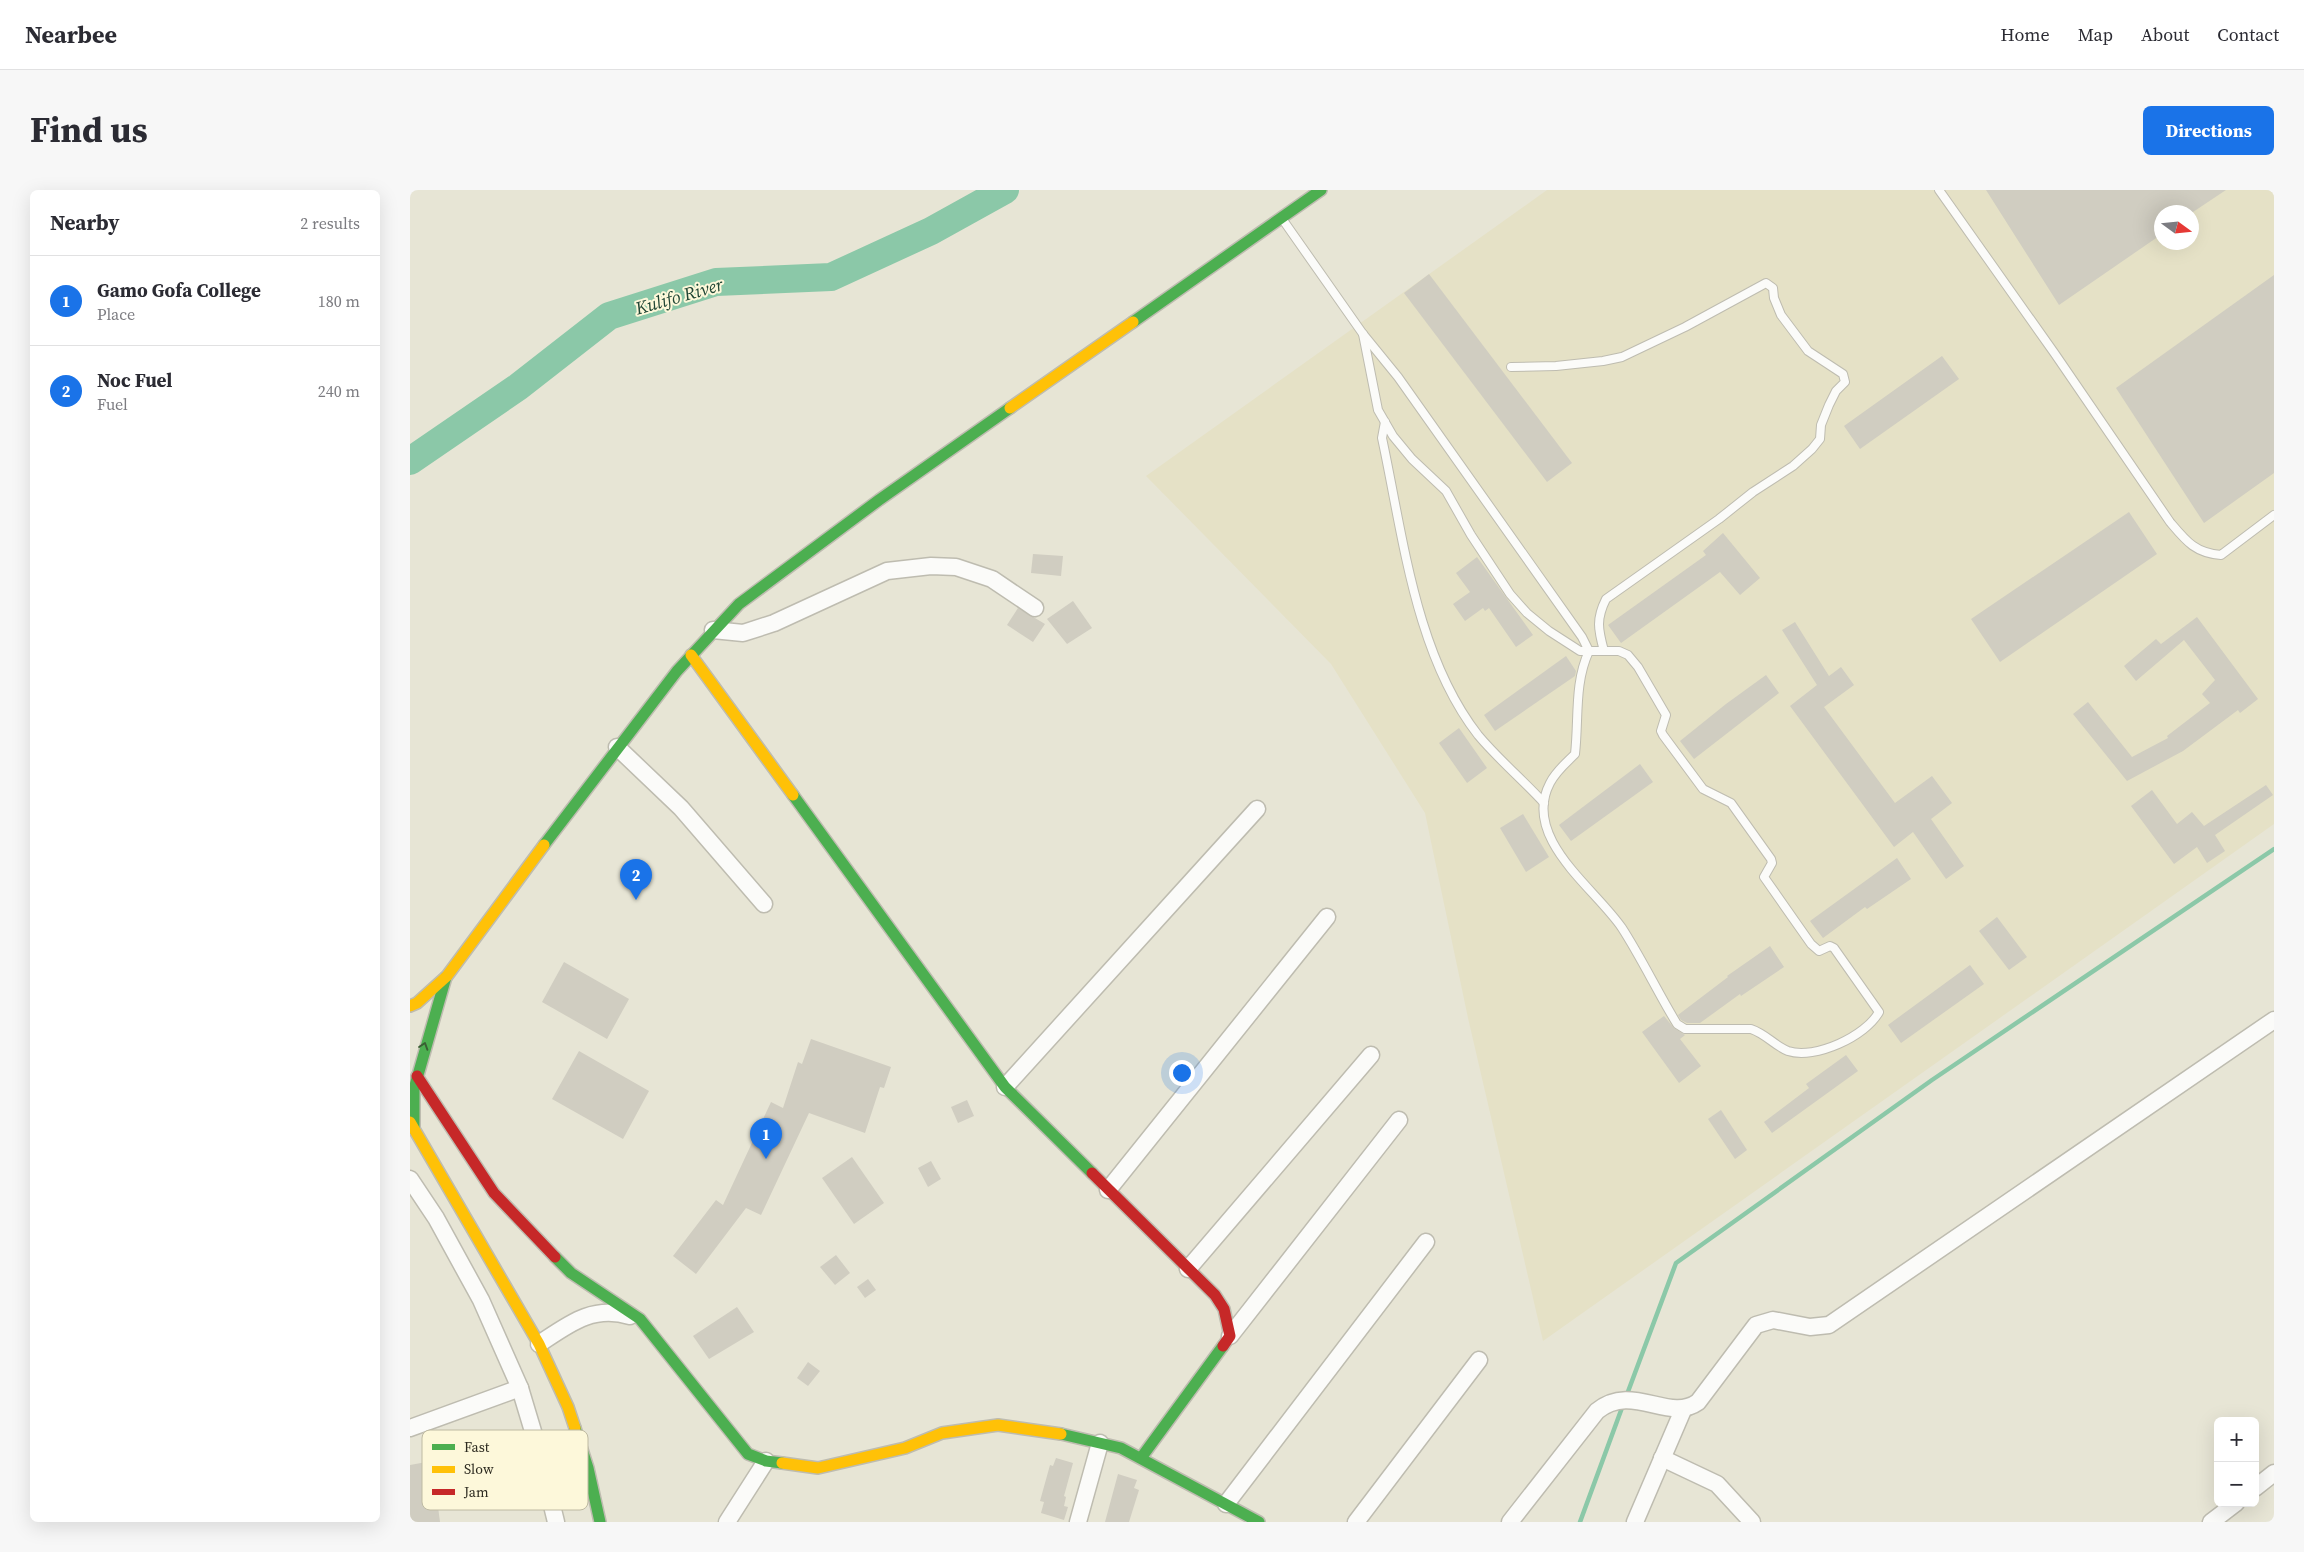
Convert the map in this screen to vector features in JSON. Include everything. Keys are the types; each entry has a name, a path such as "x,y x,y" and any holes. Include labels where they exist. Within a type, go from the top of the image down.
{"street":[{"path":"410,1006 417,1003 446,976 617,747 691,655 739,604 879,500 1321,190"},
{"path":"713,630 743,633 774,623 888,571 932,566 956,568 992,579 1035,608"},
{"path":"691,655 1006,1086 1215,1295 1224,1309 1230,1336"},
{"path":"617,747 680,808 764,904"},
{"path":"1006,1086 1256,809"},
{"path":"1108,1190 1327,917"},
{"path":"446,976 414,1089 412,1125 539,1344 568,1407 576,1430"},
{"path":"1635,1522 1683,1410 1698,1402 1756,1325 1773,1320 1810,1327 1829,1326 2274,1020"},
{"path":"1188,1268 1371,1055"},
{"path":"417,1076 494,1193 528,1232 571,1273 640,1319 748,1454 766,1461 818,1468 905,1448 942,1433 998,1425 1072,1435 1121,1448 1259,1522"},
{"path":"1141,1458 1230,1336 1399,1120"},
{"path":"410,1179 436,1218 481,1300 520,1388 533,1430"},
{"path":"1226,1504 1426,1242"},
{"path":"539,1344 576,1319 594,1314 613,1311 640,1319"},
{"path":"1356,1522 1479,1360"},
{"path":"410,1428 520,1388"},
{"path":"1510,1522 1597,1412 1614,1401 1642,1401 1683,1410"},
{"path":"1078,1522 1100,1443"},
{"path":"1662,1458 1717,1484 1752,1522"},
{"path":"728,1522 766,1461"},
{"path":"588,1468 600,1522"},
{"path":"2259,1485 2274,1473"},
{"path":"2211,1522 2231,1507"}],"lane":[{"path":"1939,190 2055,354 2170,522 2188,543 2207,554 2221,555 2274,516"},
{"path":"1282,218 1363,334 1398,377 1582,637 1589,651"},
{"path":"1511,367 1556,366 1603,361 1622,356 1685,327 1766,284 1773,288 1774,298 1781,315 1808,351 1843,374 1845,382 1836,391 1829,404 1821,425 1820,439 1812,449 1793,466 1753,492 1719,519 1606,599 1599,614 1599,632 1604,651"},
{"path":"1363,334 1378,410 1393,436 1412,459 1446,490 1471,535 1510,594 1549,631 1580,651 1589,651 1619,651 1628,655 1638,667 1666,715 1661,732 1698,785 1702,789 1731,803 1771,859 1772,863 1764,873 1766,880 1816,950 1819,952 1830,946 1834,948 1880,1012 1876,1018 1838,1046 1797,1053 1786,1050 1761,1032 1751,1030 1685,1029 1677,1024 1622,928 1556,849 1544,822 1544,803 1549,783 1559,770 1576,754 1578,688 1583,664 1589,651"},
{"path":"1385,422 1382,438 1406,559 1427,637 1440,673 1478,735 1544,803"}],"shaded area":[{"path":"1547,190 2274,190 2274,824 1543,1341 1468,1018 1425,813 1331,664 1146,476"}],"building":[{"path":"1986,190 2226,190 2199,208 2199,205 2154,205 2154,240 2059,305"},
{"path":"1429,274 1572,463 1547,482 1404,293"},
{"path":"2274,275 2274,473 2204,523 2116,388"},
{"path":"1942,356 1959,379 1860,449 1844,426"},
{"path":"2129,512 2157,554 2000,662 1971,619"},
{"path":"1723,533 1760,578 1740,595 1720,572 1621,643 1608,625 1706,555 1703,551"},
{"path":"1033,554 1063,556 1061,576 1031,573"},
{"path":"1477,557 1533,635 1516,647 1489,608 1485,611 1483,608 1465,621 1453,604 1470,592 1456,573"},
{"path":"1073,601 1092,628 1067,644 1047,619"},
{"path":"1018,608 1045,624 1033,642 1007,625"},
{"path":"2197,617 2258,699 2240,713 2238,710 2183,751 2127,781 2073,714 2088,702 2132,757 2168,738 2167,736 2210,703 2202,694 2215,680 2184,640 2136,681 2124,666 2156,639 2161,644"},
{"path":"1795,622 1829,676 1841,667 1854,685 1824,707 1895,803 1932,776 1952,803 1931,819 1964,866 1946,879 1913,832 1894,847 1790,706 1817,685 1782,630"},
{"path":"1566,656 1576,671 1575,676 1495,731 1484,715"},
{"path":"1766,675 1779,693 1694,759 1680,741"},
{"path":"1459,728 1487,768 1467,783 1439,743"},
{"path":"1640,764 1653,782 1571,841 1559,825"},
{"path":"2266,785 2273,795 2215,835 2225,851 2207,863 2197,847 2174,864 2131,806 2152,790 2177,824 2192,812 2204,826"},
{"path":"1523,814 1549,857 1526,872 1500,828"},
{"path":"1897,858 1911,879 1867,909 1865,907 1823,938 1810,921"},
{"path":"1997,917 2027,957 2009,970 1979,931"},
{"path":"1770,946 1784,967 1741,996 1740,994 1700,1023 1687,1023 1681,1020 1678,1015 1727,976"},
{"path":"564,962 629,999 607,1039 542,1002"},
{"path":"1970,965 1984,984 1901,1043 1888,1025"},
{"path":"1664,1016 1674,1028 1685,1035 1680,1039 1701,1066 1679,1083 1642,1032"},
{"path":"811,1039 891,1067 884,1088 880,1087 865,1133 809,1113 761,1215 746,1208 696,1274 673,1256 716,1200 723,1205 771,1102 783,1108 798,1062 802,1064"},
{"path":"579,1051 649,1091 623,1139 552,1099"},
{"path":"1846,1055 1858,1071 1772,1133 1764,1122 1809,1088 1806,1084"},
{"path":"967,1100 974,1116 958,1123 951,1107"},
{"path":"1721,1110 1747,1150 1735,1159 1708,1119"},
{"path":"852,1157 884,1203 854,1224 822,1178"},
{"path":"931,1161 941,1179 928,1187 918,1168"},
{"path":"836,1255 850,1273 835,1285 820,1267"},
{"path":"868,1279 876,1290 865,1298 857,1287"},
{"path":"737,1307 754,1332 709,1359 693,1336"},
{"path":"808,1362 820,1371 808,1386 797,1378"},
{"path":"1056,1458 1073,1463 1064,1496 1066,1497 1064,1506 1068,1507 1064,1520 1041,1513 1044,1502 1040,1501 1050,1465 1053,1466"},
{"path":"422,1463 422,1510 438,1510 440,1522 410,1522 410,1465"},
{"path":"1118,1474 1137,1480 1134,1488 1139,1490 1129,1522 1105,1522"}],"waterway":[{"name":"Kulifo River","path":"410,461 518,387 609,316 716,282 831,277 931,231 1005,190"},
{"path":"1626,1397 1676,1263 1932,1080 2274,849"},
{"path":"1580,1522 1623,1405"}],"traffic: fast":[{"path":"1133,322 1321,190"},
{"path":"544,845 677,671 739,604 879,500 1010,408"},
{"path":"793,795 1005,1087 1092,1173"},
{"path":"414,1129 414,1089 446,977"},
{"path":"555,1257 571,1273 640,1319 748,1454 766,1461 782,1463"},
{"path":"1141,1458 1223,1346"},
{"path":"1061,1434 1121,1448 1259,1522"},
{"path":"588,1468 600,1522"}],"traffic: slow":[{"path":"1010,408 1133,322"},
{"path":"691,655 793,795"},
{"path":"410,1006 417,1003 447,976 544,845"},
{"path":"410,1122 539,1344 568,1407 575,1428"},
{"path":"782,1463 818,1468 905,1448 942,1433 998,1425 1061,1434"}],"traffic: jam":[{"path":"417,1076 494,1193 555,1257"},
{"path":"1092,1173 1215,1295 1224,1309 1230,1336 1223,1346"}],"place":[{"name":"Noc Fuel","path":"636,900"},
{"name":"Gamo Gofa College","path":"766,1159"}]}
